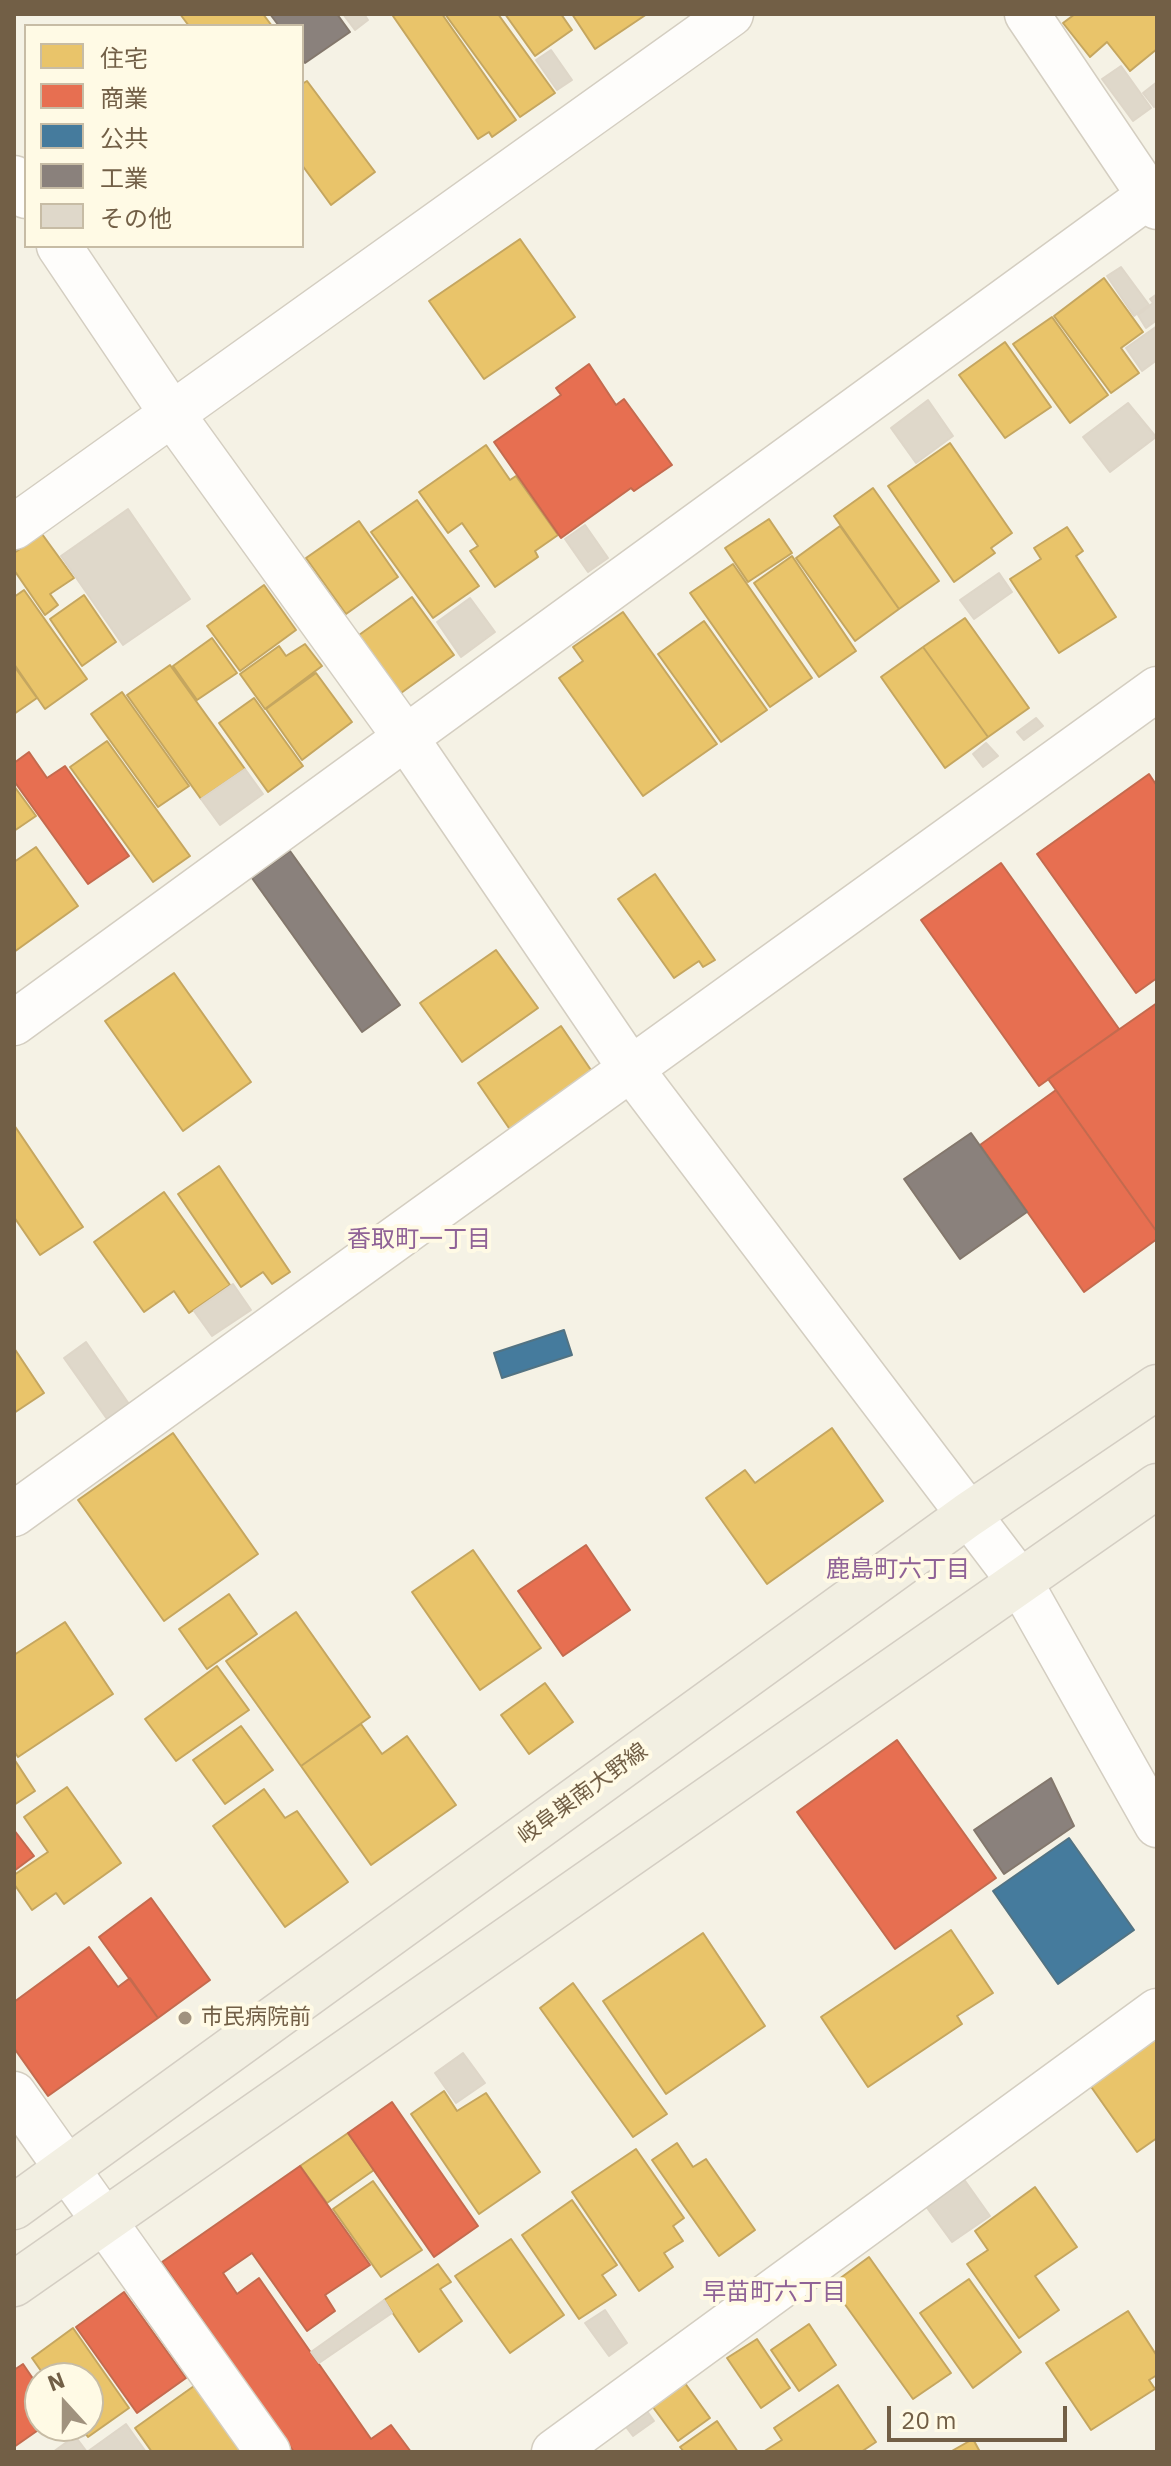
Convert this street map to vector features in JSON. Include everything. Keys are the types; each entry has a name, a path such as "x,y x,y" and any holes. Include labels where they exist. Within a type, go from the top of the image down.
{"main road":[{"name":"岐阜巣南大野線","path":"14,2207 968,1515 1157,1387"},
{"path":"14,2284 1157,1486"}],"street":[{"path":"14,527 731,14"},
{"path":"14,1023 1154,198 1027,14"},
{"path":"60,248 172,414 406,738 631,1069 1020,1582 1157,1825"},
{"path":"14,1514 1157,689"},
{"path":"554,2452 1157,2011"},
{"path":"14,2094 268,2452"}],"building: 住宅":[{"path":"180,14 263,14 270,24 188,24"},
{"path":"442,14 516,120 492,137 489,132 478,139 393,16"},
{"path":"445,14 498,14 555,93 520,117"},
{"path":"505,14 561,14 572,30 535,56"},
{"path":"572,14 647,14 595,49"},
{"path":"1075,14 1157,14 1157,49 1130,71 1107,42 1090,57 1063,23"},
{"path":"307,81 375,172 331,205 304,168 304,83"},
{"path":"520,239 575,317 484,379 429,301"},
{"path":"1104,278 1143,332 1121,348 1139,373 1111,393 1054,316"},
{"path":"1052,317 1108,395 1070,423 1013,344"},
{"path":"1005,342 1051,407 1005,438 959,375"},
{"path":"950,443 1012,533 991,548 995,553 954,582 888,486"},
{"path":"486,445 510,480 516,476 558,535 535,551 538,557 495,587 470,551 478,546 462,523 448,533 419,492"},
{"path":"873,488 939,581 899,609 834,516"},
{"path":"417,500 479,586 433,618 371,532"},
{"path":"769,519 792,553 748,582 725,548"},
{"path":"359,521 398,577 346,614 306,558"},
{"path":"840,526 899,609 855,641 796,558"},
{"path":"1067,527 1083,551 1076,556 1116,617 1059,653 1010,579 1041,559 1034,548"},
{"path":"42,534 74,578 50,594 58,605 45,615 14,570 14,553"},
{"path":"792,556 856,651 819,677 754,583"},
{"path":"733,564 812,678 770,707 690,593"},
{"path":"264,585 296,630 240,671 207,626"},
{"path":"24,590 87,679 45,709 14,664 14,597"},
{"path":"84,595 116,642 82,666 50,619"},
{"path":"412,597 454,655 401,693 359,635"},
{"path":"623,612 717,744 643,796 559,678 583,661 573,647"},
{"path":"965,618 1029,708 988,737 923,647"},
{"path":"704,621 767,710 721,742 658,654"},
{"path":"212,638 237,673 197,700 173,666"},
{"path":"305,644 322,666 265,709 240,674 279,646 286,656"},
{"path":"923,647 988,737 945,768 881,677"},
{"path":"170,665 245,769 201,799 127,695"},
{"path":"14,666 37,698 14,714"},
{"path":"316,673 352,722 302,760 266,709"},
{"path":"122,692 189,786 158,807 91,714"},
{"path":"254,698 303,766 268,792 219,723"},
{"path":"107,741 190,856 153,882 70,767"},
{"path":"14,786 36,816 14,831"},
{"path":"36,847 78,906 14,952 14,862"},
{"path":"655,874 715,960 703,967 699,961 674,978 618,899"},
{"path":"496,950 538,1008 462,1062 420,1003"},
{"path":"174,973 251,1082 183,1131 105,1021"},
{"path":"561,1026 593,1073 511,1131 478,1083"},
{"path":"14,1125 83,1227 40,1255 14,1217"},
{"path":"219,1166 290,1272 272,1284 263,1272 241,1287 178,1194"},
{"path":"164,1192 230,1285 189,1313 174,1291 144,1312 94,1242"},
{"path":"14,1348 44,1393 14,1413"},
{"path":"832,1428 883,1501 767,1584 706,1498 745,1470 755,1483"},
{"path":"173,1433 258,1554 164,1621 78,1500"},
{"path":"473,1550 541,1648 480,1690 412,1592"},
{"path":"229,1594 257,1634 207,1669 179,1629"},
{"path":"296,1612 370,1717 301,1766 226,1661"},
{"path":"65,1622 113,1694 18,1757 14,1751 14,1655"},
{"path":"217,1666 249,1710 176,1761 145,1719"},
{"path":"545,1683 573,1722 529,1754 501,1715"},
{"path":"361,1724 382,1754 407,1736 456,1805 371,1865 301,1766"},
{"path":"241,1726 273,1770 225,1804 193,1760"},
{"path":"14,1759 35,1791 14,1805"},
{"path":"67,1787 121,1863 64,1904 56,1893 32,1910 14,1884 14,1875 48,1852 24,1817"},
{"path":"264,1789 285,1818 297,1811 348,1882 285,1927 213,1826"},
{"path":"951,1930 993,1993 957,2016 962,2024 868,2087 821,2017"},
{"path":"703,1933 765,2026 666,2094 603,2001"},
{"path":"573,1983 667,2114 633,2137 540,2008"},
{"path":"1157,2030 1157,2138 1137,2152 1087,2081"},
{"path":"444,2091 457,2111 486,2093 540,2172 479,2214 411,2114"},
{"path":"348,2133 374,2170 327,2203 300,2166"},
{"path":"677,2143 693,2167 706,2159 755,2230 719,2256 652,2160"},
{"path":"636,2149 684,2218 673,2226 683,2241 664,2253 673,2267 639,2291 572,2192"},
{"path":"373,2181 422,2250 381,2277 333,2209"},
{"path":"1035,2187 1077,2247 1035,2276 1059,2310 1019,2338 967,2264 988,2250 975,2231"},
{"path":"572,2200 617,2265 602,2275 616,2295 579,2319 522,2235"},
{"path":"511,2239 564,2315 510,2353 455,2276"},
{"path":"869,2257 951,2373 913,2399 831,2285"},
{"path":"438,2264 451,2282 440,2289 462,2321 419,2352 384,2300"},
{"path":"969,2279 1021,2352 973,2388 920,2313"},
{"path":"1128,2311 1157,2356 1157,2375 1149,2380 1155,2389 1091,2430 1046,2363"},
{"path":"809,2324 836,2365 799,2391 771,2350"},
{"path":"73,2328 97,2362 35,2362 32,2358"},
{"path":"757,2339 790,2388 761,2408 727,2358"},
{"path":"104,2372 129,2408 104,2426"},
{"path":"677,2372 710,2418 678,2441 644,2395"},
{"path":"838,2385 876,2442 861,2452 763,2452 782,2440 774,2428"},
{"path":"194,2386 241,2452 152,2452 135,2428"},
{"path":"717,2421 738,2452 684,2452 680,2447"},
{"path":"973,2439 980,2452 950,2452"}],"building: 商業":[{"path":"589,364 616,405 624,399 672,465 634,491 631,488 561,538 494,442 561,395 556,388"},
{"path":"29,752 47,778 65,766 129,856 88,884 14,781 14,763"},
{"path":"1149,774 1157,786 1157,978 1136,993 1037,854"},
{"path":"1001,863 1119,1029 1039,1086 921,920"},
{"path":"1157,1003 1157,1232 1048,1079"},
{"path":"1056,1090 1157,1232 1157,1239 1084,1292 980,1145"},
{"path":"586,1545 630,1610 563,1656 518,1591"},
{"path":"897,1740 996,1878 895,1949 797,1812"},
{"path":"14,1830 34,1856 14,1871"},
{"path":"151,1898 210,1980 158,2018 99,1937"},
{"path":"89,1947 118,1987 130,1978 158,2018 48,2096 14,2048 14,2002"},
{"path":"392,2102 478,2226 434,2257 348,2133"},
{"path":"300,2166 370,2265 325,2295 335,2311 307,2331 252,2253 223,2273 237,2294 259,2278 371,2439 391,2425 411,2452 294,2452 162,2262"},
{"path":"124,2292 186,2378 137,2413 104,2366 104,2362 101,2362 76,2327"},
{"path":"24,2365 24,2440 14,2447 14,2370"}],"building: 公共":[{"path":"564,1330 572,1355 502,1378 494,1353"},
{"path":"1069,1838 1134,1930 1058,1984 993,1891"}],"building: 工業":[{"path":"270,14 337,14 350,32 305,63 304,24 278,24"},
{"path":"290,851 400,1005 362,1032 252,878"},
{"path":"971,1133 1027,1212 960,1259 904,1179"},
{"path":"1051,1778 1074,1826 1004,1874 974,1830"}],"building: その他":[{"path":"343,14 364,14 368,20 355,30"},
{"path":"551,50 572,80 557,90 536,60"},
{"path":"1121,66 1151,108 1133,121 1102,79"},
{"path":"1157,82 1157,104 1154,107 1143,93"},
{"path":"1121,267 1149,305 1134,316 1107,276"},
{"path":"1157,294 1157,320 1146,328 1138,315 1153,303 1150,299"},
{"path":"1157,326 1157,360 1142,371 1126,348"},
{"path":"928,400 953,436 916,463 891,428"},
{"path":"1128,403 1156,437 1110,472 1083,437"},
{"path":"128,509 190,599 123,645 61,556"},
{"path":"585,525 608,558 588,572 565,539"},
{"path":"999,573 1012,592 974,619 960,600"},
{"path":"470,598 495,632 461,657 437,622"},
{"path":"1036,718 1043,726 1024,740 1017,732"},
{"path":"986,743 998,756 983,767 973,754"},
{"path":"245,769 263,794 220,825 201,799"},
{"path":"233,1284 251,1310 212,1336 194,1311"},
{"path":"86,1342 129,1404 107,1419 64,1358"},
{"path":"463,2053 485,2083 456,2103 435,2073"},
{"path":"963,2178 990,2216 952,2242 925,2205"},
{"path":"384,2300 392,2313 319,2363 311,2352"},
{"path":"605,2310 627,2343 609,2356 585,2323"},
{"path":"642,2404 654,2421 633,2436 620,2419"},
{"path":"126,2424 146,2452 87,2452"},
{"path":"67,2442 80,2442 87,2452 53,2452"}],"place":[{"name":"市民病院前","path":"185,2018"}],"district":[{"name":"香取町一丁目","path":"419,1240"},
{"name":"鹿島町六丁目","path":"898,1570"},
{"name":"早苗町六丁目","path":"774,2293"}]}
